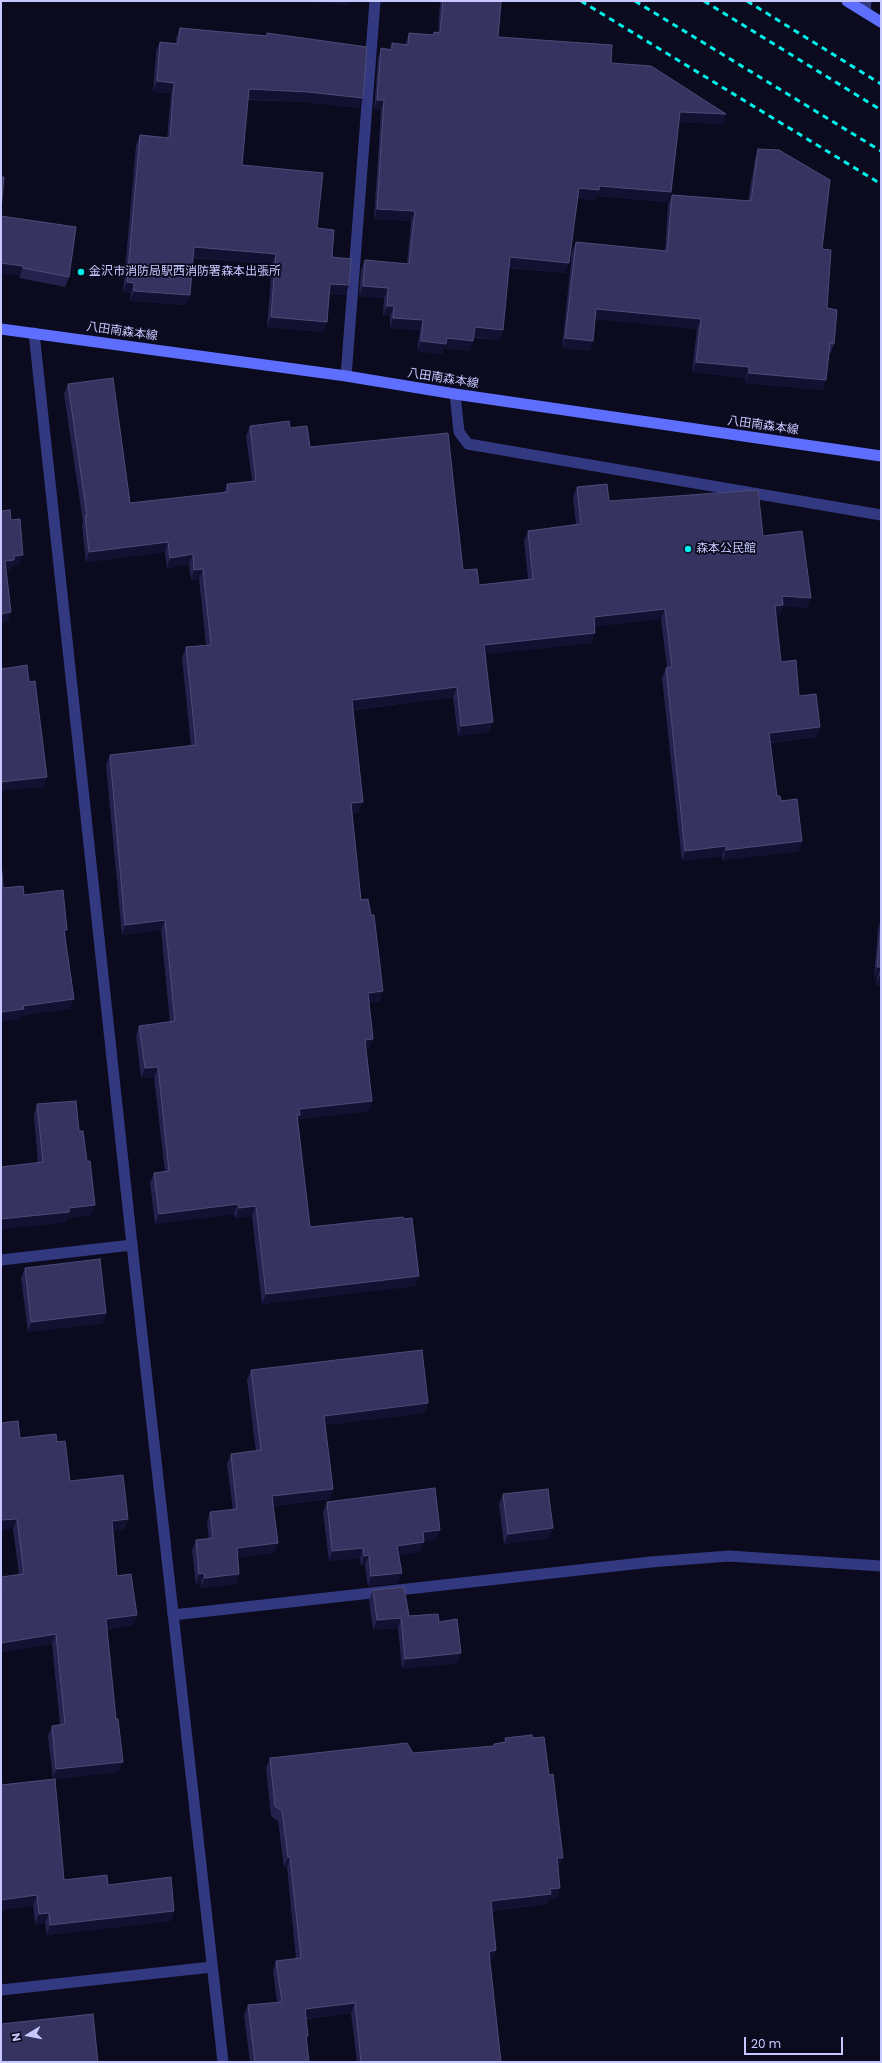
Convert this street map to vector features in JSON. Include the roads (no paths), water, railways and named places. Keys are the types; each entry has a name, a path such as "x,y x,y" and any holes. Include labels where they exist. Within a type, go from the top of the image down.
{"main road":[{"path":"847,1 866,7 881,22"},
{"name":"八田南森本線","path":"1,329 346,376 455,394 881,456"}],"street":[{"path":"346,376 375,1"},
{"path":"34,333 132,1245 223,2062"},
{"path":"455,394 459,432 468,444 881,515"},
{"path":"1,1260 132,1245"},
{"path":"173,1615 651,1562 729,1556 881,1566"},
{"path":"1,1990 212,1967"}],"railway":[{"path":"581,1 881,184"},
{"path":"635,1 881,151"},
{"path":"704,1 881,110"},
{"path":"747,1 881,84"}],"place":[{"name":"金沢市消防局駅西消防署森本出張所","path":"81,272"},
{"name":"森本公民館","path":"688,549"}]}
